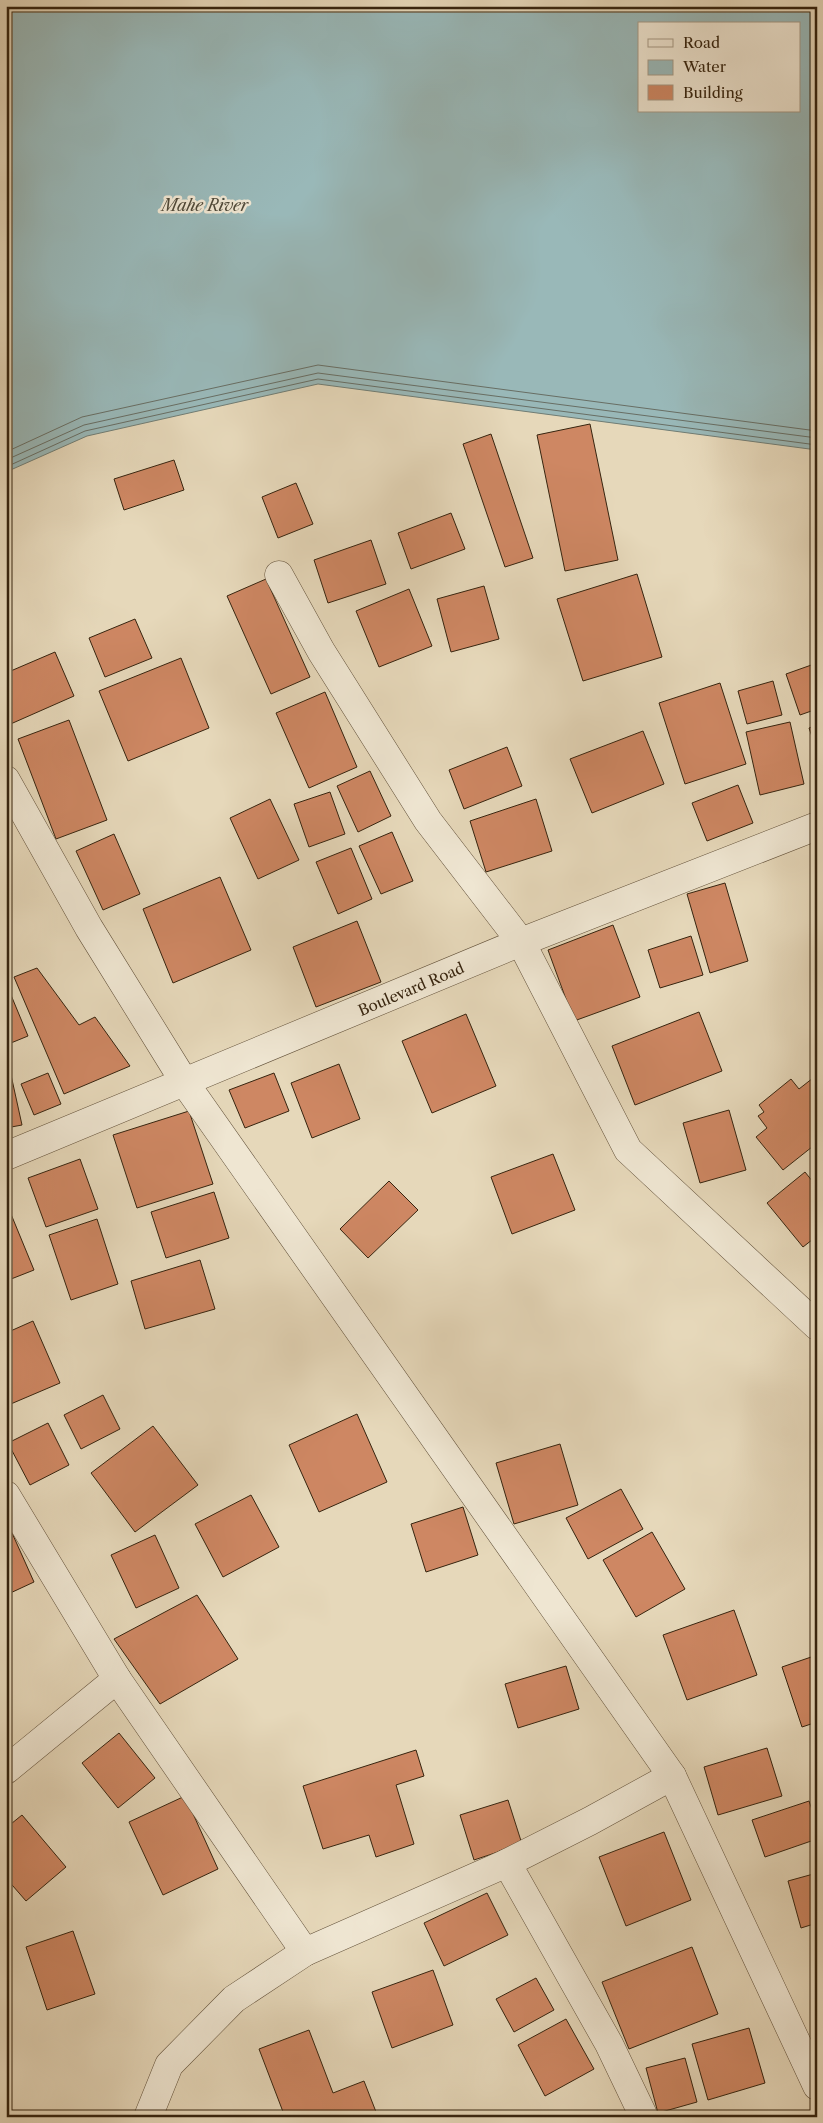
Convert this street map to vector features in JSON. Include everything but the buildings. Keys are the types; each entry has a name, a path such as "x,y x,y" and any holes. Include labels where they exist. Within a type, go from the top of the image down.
{"street":[{"path":"279,575 321,651 428,821 522,942 628,1150 817,1326"},
{"path":"6,780 89,928 185,1083 672,1776 817,2086"},
{"name":"Boulevard Road","path":"6,1156 522,942 817,826"},
{"path":"6,1495 117,1679 305,1952"},
{"path":"6,1770 117,1679"},
{"path":"148,2117 169,2065 234,2000 305,1952 507,1863 590,1821 672,1776"},
{"path":"507,1863 609,2044 644,2117"}],"water":[{"name":"Mahe River","path":"6,6 817,6 817,450 318,384 87,436 6,472"}]}
